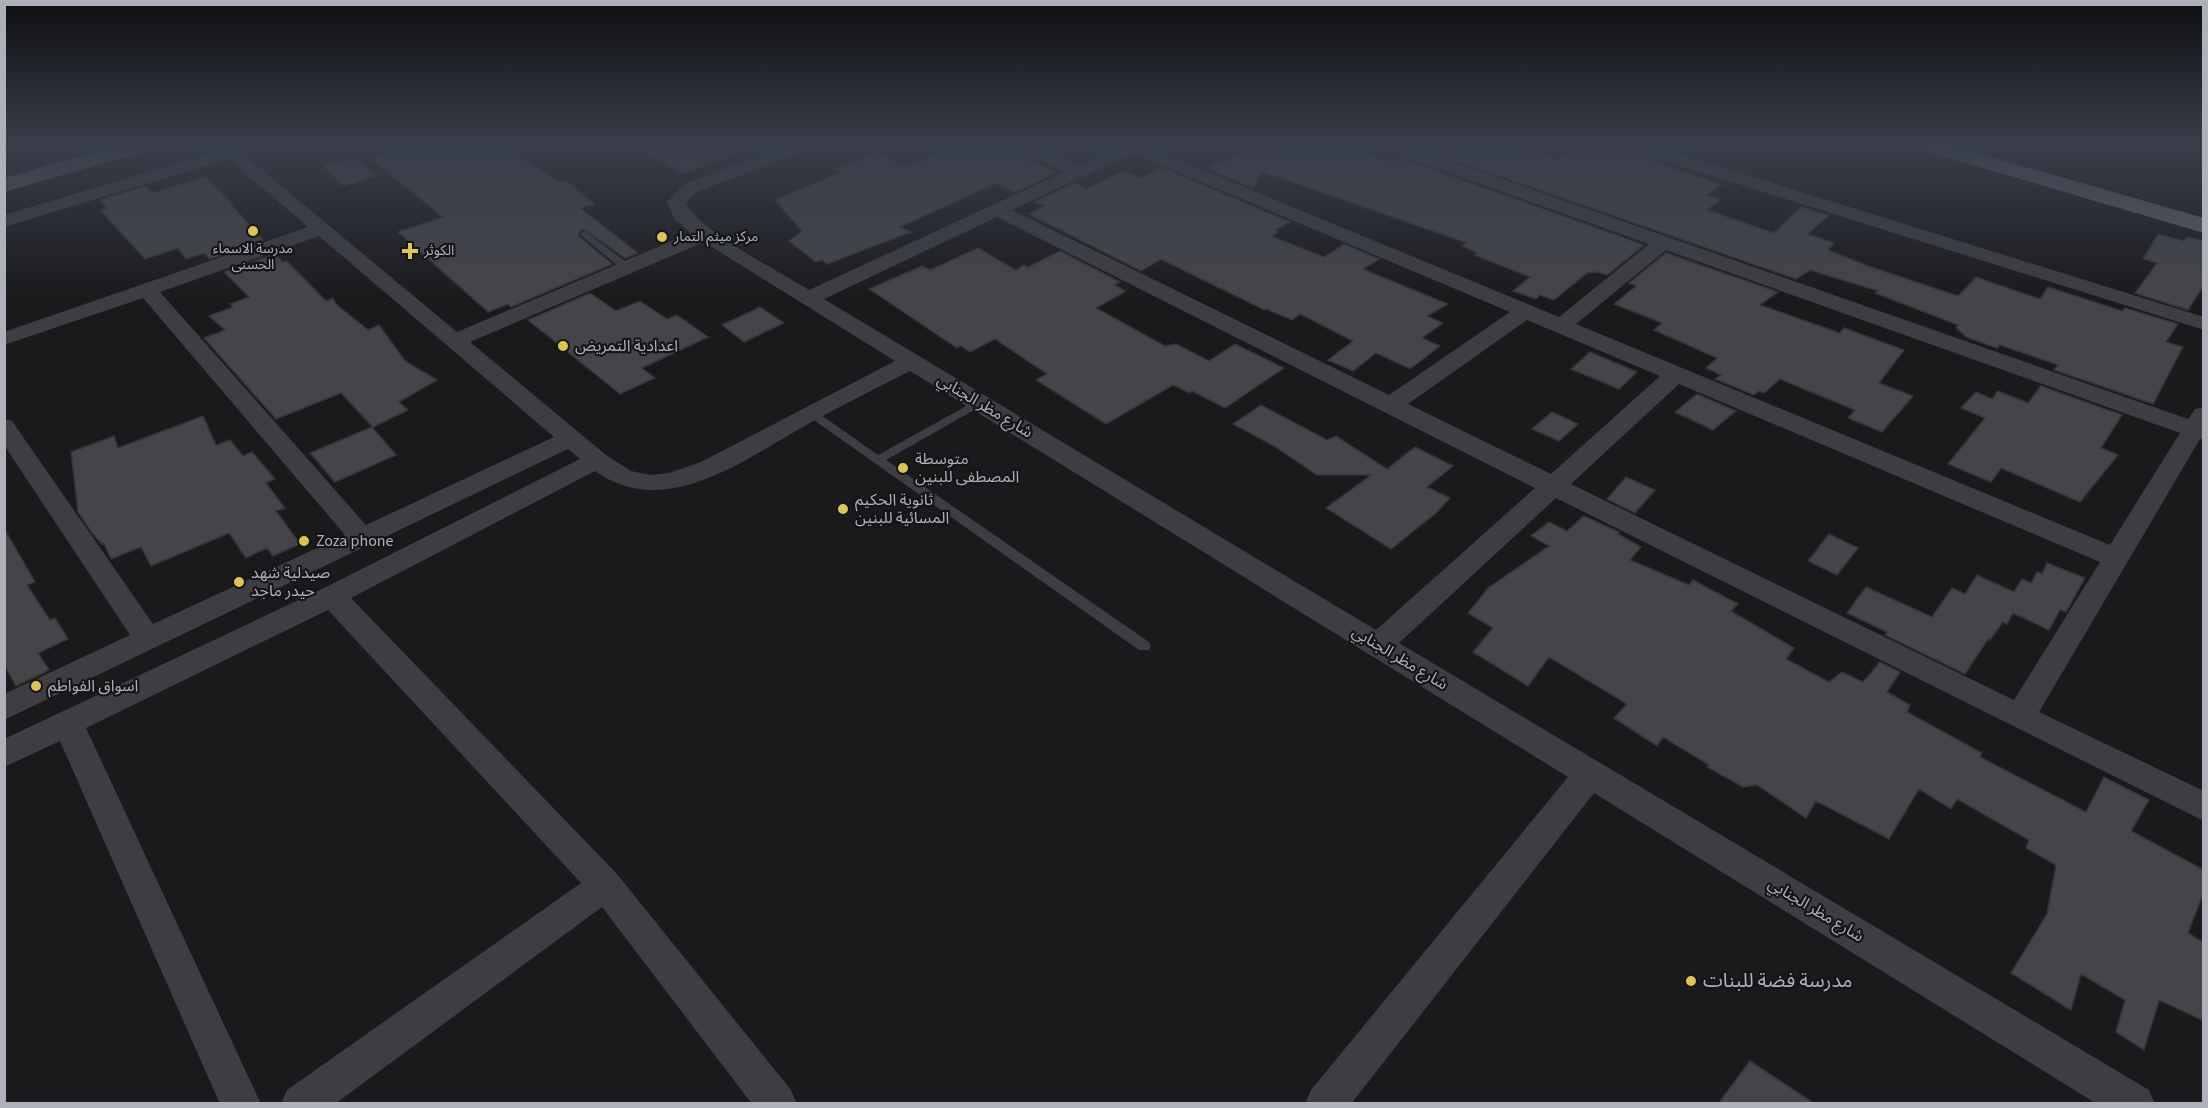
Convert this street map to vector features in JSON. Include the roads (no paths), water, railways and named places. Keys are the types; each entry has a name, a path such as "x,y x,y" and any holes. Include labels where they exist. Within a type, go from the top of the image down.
{"highway":[{"path":"2100,196 2204,226"},
{"path":"2160,196 2204,208"}],"street":[{"path":"4,221 88,196"},
{"path":"282,196 597,460 625,480 652,483 673,481 704,471 810,413 912,362"},
{"name":"شارع مظر الجنابي","path":"682,196 676,202 682,216 705,234 979,403 2135,1104"},
{"path":"808,298 1028,196"},
{"path":"1255,196 2116,558"},
{"path":"1532,196 2200,425 2020,717"},
{"path":"1794,196 2204,324"},
{"path":"997,210 2204,807"},
{"path":"4,339 321,229"},
{"path":"454,340 705,234"},
{"path":"1561,326 1663,242"},
{"path":"147,290 363,538"},
{"path":"1390,405 1526,311"},
{"path":"1378,645 1676,374"},
{"path":"4,426 148,639"},
{"path":"4,708 571,438"},
{"path":"4,753 332,596 597,460"},
{"path":"332,596 605,885 777,1104"},
{"path":"68,723 241,1104"},
{"path":"1326,1104 1591,773"},
{"path":"301,1104 605,885"}],"lane":[{"path":"585,234 626,267"},
{"path":"878,460 979,403"},
{"path":"810,413 1144,645"}],"place":[{"name":"مدرسة الاسماء الحسنى","path":"253,231"},
{"name":"مركز ميثم التمار","path":"662,237"},
{"name":"الكوثر","path":"410,251"},
{"name":"اعدادية التمريض","path":"563,346"},
{"name":"متوسطة المصطفى للبنين","path":"903,468"},
{"name":"ثانوية الحكيم المسائية للبنين","path":"843,509"},
{"name":"Zoza phone","path":"304,541"},
{"name":"صيدلية شهد حيدر ماجد","path":"239,582"},
{"name":"اسواق الفواطم","path":"36,686"},
{"name":"مدرسة فضة للبنات","path":"1691,981"}]}
